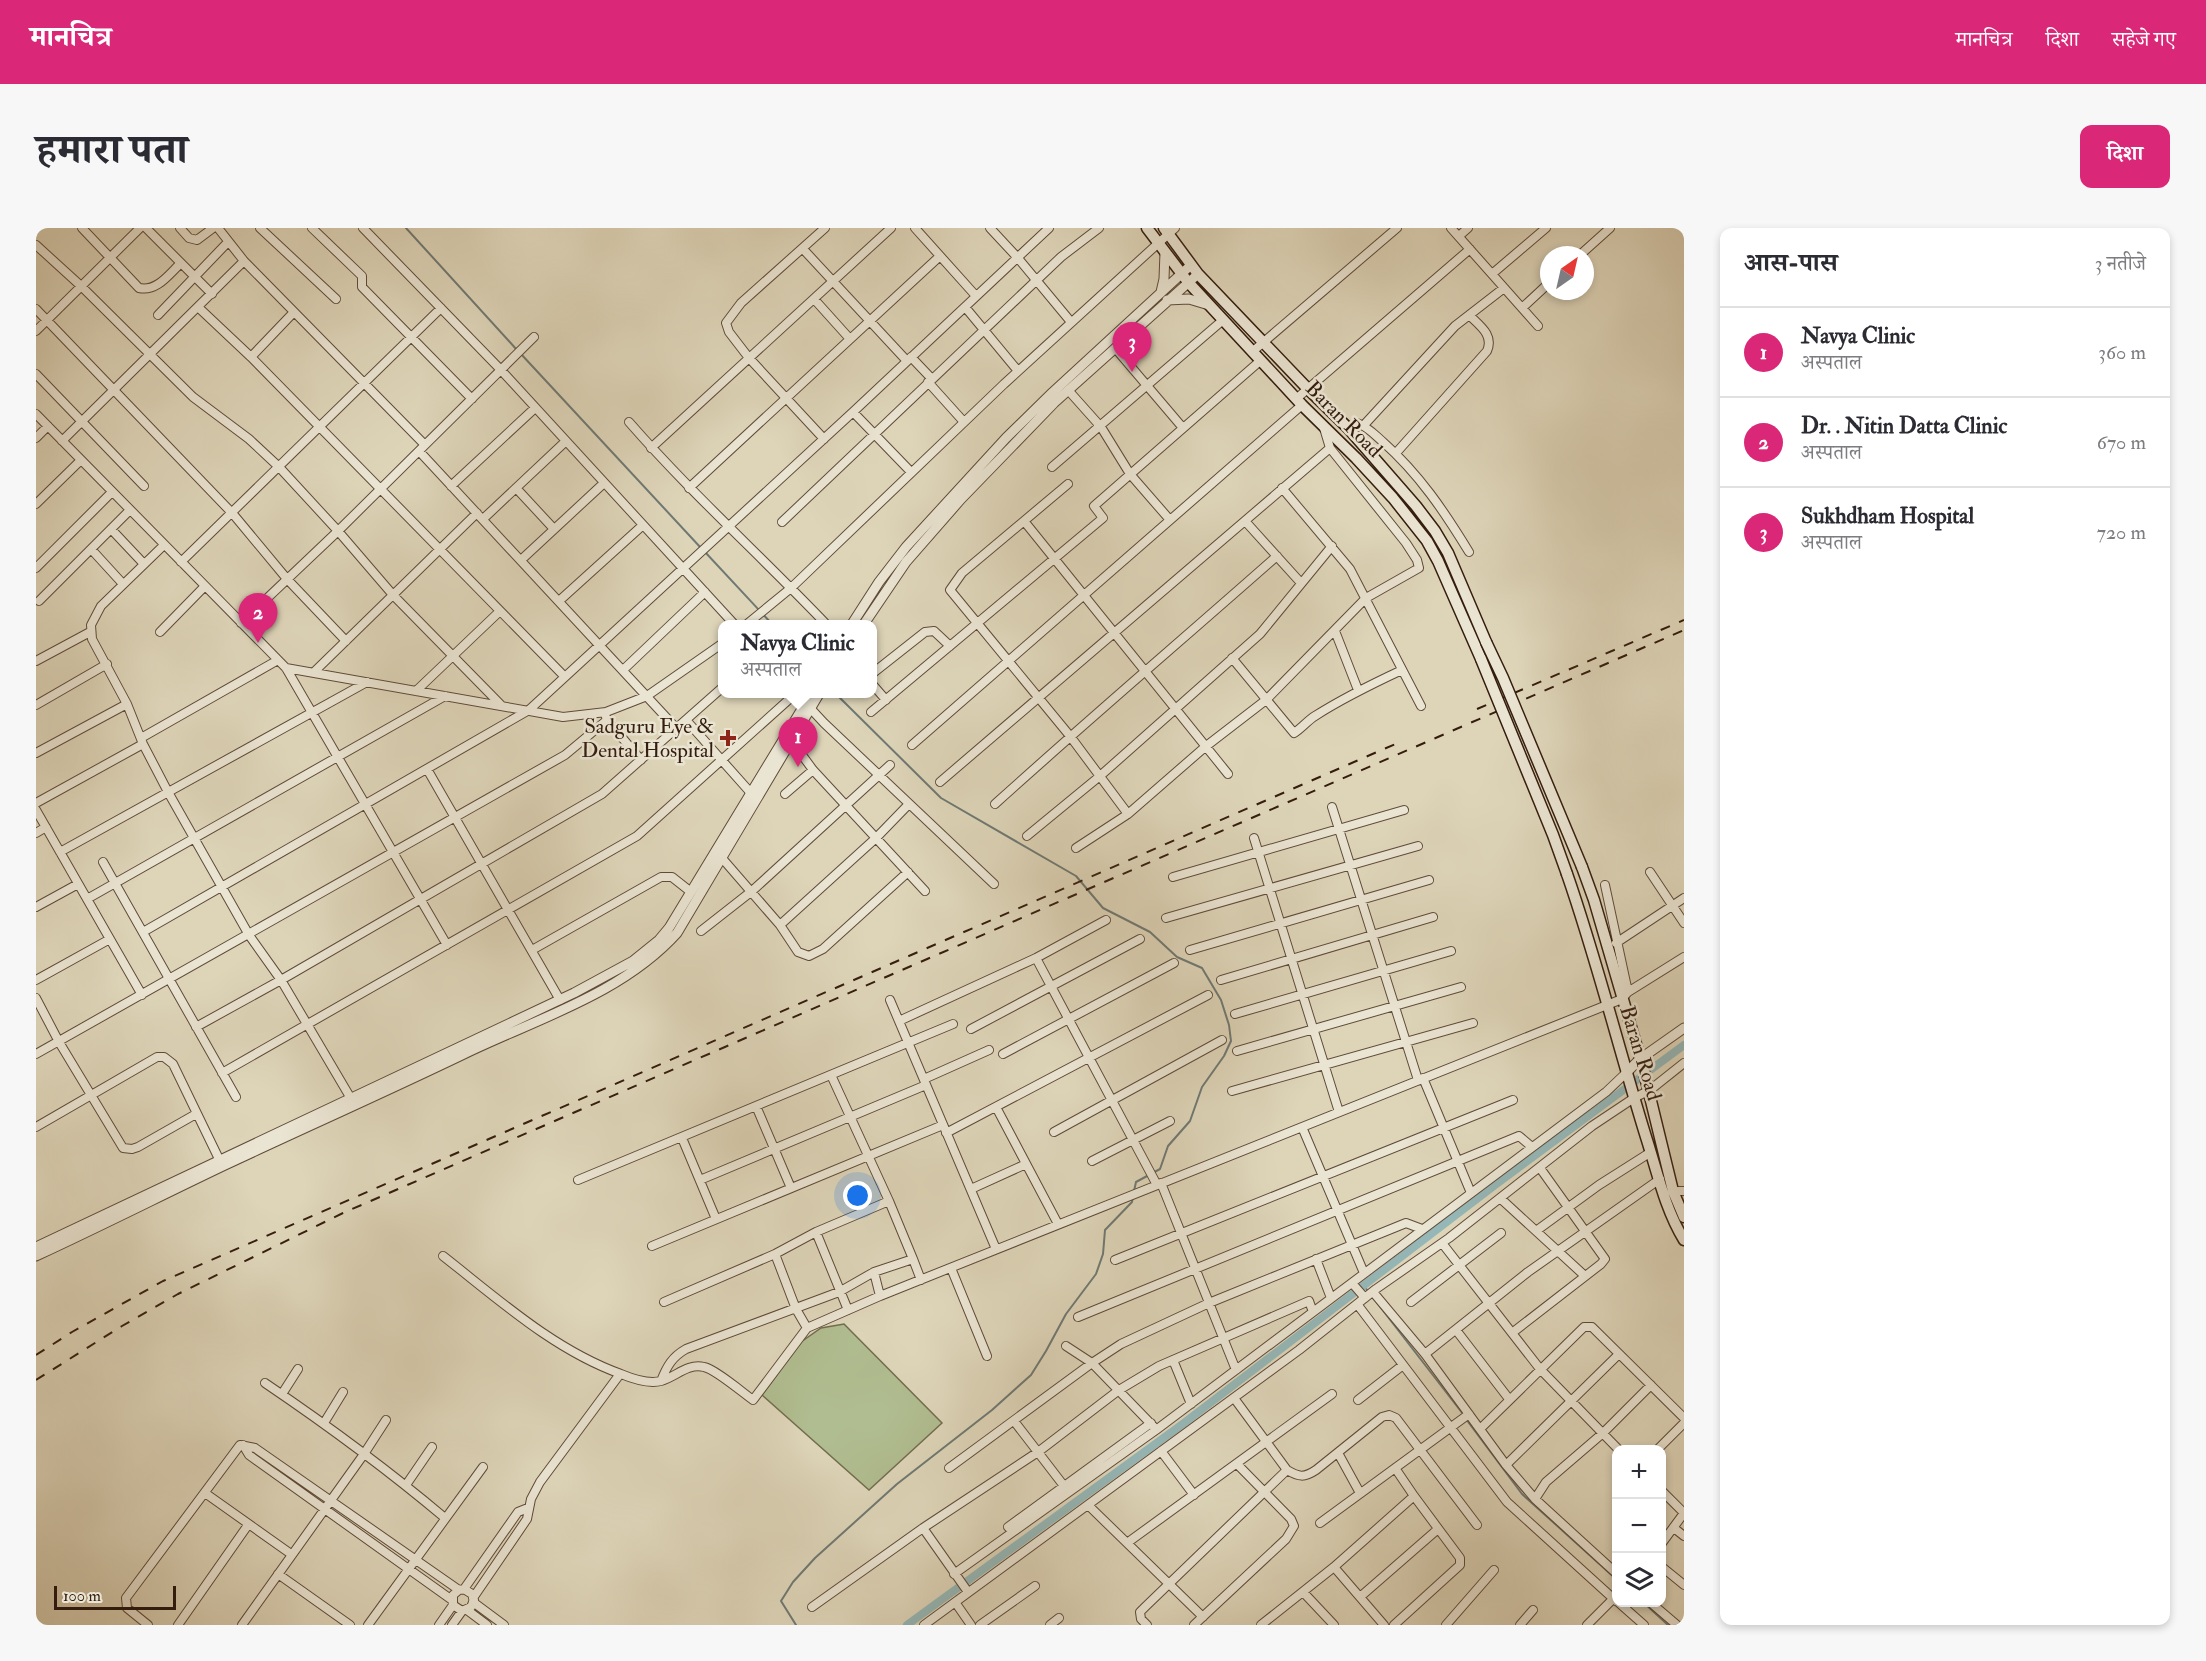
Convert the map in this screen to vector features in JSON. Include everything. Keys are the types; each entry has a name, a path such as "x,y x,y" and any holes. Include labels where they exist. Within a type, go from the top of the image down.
{"main road":[{"name":"Baran Road","path":"1147,228 1184,278 1260,361 1393,498 1426,541 1438,561 1549,824 1581,915 1651,1152 1670,1210 1684,1240"},
{"name":"Baran Road","path":"1169,230 1195,270 1386,469 1435,531 1456,570 1594,900 1625,996 1648,1086 1679,1191 1684,1217"}],"street":[{"path":"82,228 139,288 148,290 156,287 181,263"},
{"path":"36,331 140,228"},
{"path":"146,228 212,294"},
{"path":"180,228 189,238 197,240 213,228"},
{"path":"218,228 244,261 364,384 422,448 451,486 676,728"},
{"path":"260,228 336,299"},
{"path":"312,228 362,276 362,287 472,399"},
{"path":"363,228 501,370 730,620"},
{"path":"824,439 749,358 729,332 726,323 741,303 825,228"},
{"path":"651,448 891,228"},
{"path":"915,228 976,296"},
{"path":"990,228 1071,322"},
{"path":"143,932 529,710 1049,228"},
{"path":"782,522 1061,257 1099,228"},
{"path":"1252,352 1397,228"},
{"path":"1451,228 1538,326"},
{"path":"1459,236 1468,228"},
{"path":"1492,274 1546,228"},
{"path":"1590,246 1610,228"},
{"path":"752,620 792,588 911,472 1158,243 1169,230"},
{"path":"158,315 228,242"},
{"path":"36,245 205,407 240,431 279,467 393,595 501,705"},
{"path":"803,249 930,381 964,422"},
{"path":"912,745 1170,520 1299,402 1307,388 1470,249"},
{"path":"867,620 899,572 932,530 1026,430 1115,348 1164,296 1165,252"},
{"path":"689,488 940,256"},
{"path":"62,441 244,261"},
{"path":"855,620 879,582 906,548 998,447 1053,392 1195,270"},
{"path":"1364,426 1455,326 1504,288"},
{"path":"1522,308 1540,291"},
{"path":"1164,296 1189,298 1209,305"},
{"path":"814,299 850,339"},
{"path":"965,307 1018,371"},
{"path":"199,308 251,357 565,677"},
{"path":"182,562 441,308"},
{"path":"36,309 233,514 287,579 346,641"},
{"path":"251,357 294,312"},
{"path":"1396,453 1487,351 1491,343 1489,335 1469,315"},
{"path":"1052,466 1101,427 1146,385 1223,320"},
{"path":"242,623 534,338"},
{"path":"1115,348 1183,428"},
{"path":"871,712 1103,518 1094,506 1260,361"},
{"path":"36,374 144,486"},
{"path":"1068,390 1101,427 1130,474 1170,520"},
{"path":"451,486 535,408"},
{"path":"853,412 911,472"},
{"path":"36,414 286,668 447,945"},
{"path":"629,422 727,527 822,620"},
{"path":"1348,428 1357,423 1364,426 1396,453 1435,498 1469,552"},
{"path":"1076,848 1128,814 1205,747 1266,700 1366,598 1419,568 1417,560 1406,543 1330,448 1323,424"},
{"path":"36,438 48,426"},
{"path":"314,672 439,549 516,488 566,441"},
{"path":"940,782 1330,448"},
{"path":"36,504 81,460"},
{"path":"521,560 604,483"},
{"path":"1068,484 962,573 950,590 1040,697 1128,814"},
{"path":"516,488 554,529"},
{"path":"1282,488 1350,569 1421,706"},
{"path":"36,568 112,492"},
{"path":"39,601 130,510"},
{"path":"1024,521 1228,774"},
{"path":"1245,521 1301,583"},
{"path":"560,601 643,525"},
{"path":"111,529 144,564"},
{"path":"164,544 97,611 90,632 168,792 249,935 281,981 353,1102"},
{"path":"1027,836 1100,776 1260,634 1332,546"},
{"path":"91,549 123,584"},
{"path":"995,804 1070,735 1146,672 1277,556"},
{"path":"160,632 205,586"},
{"path":"623,670 705,592"},
{"path":"416,691 500,611"},
{"path":"877,670 925,632 934,631 950,646"},
{"path":"1335,631 1359,690"},
{"path":"36,661 90,632"},
{"path":"36,1054 565,755 606,716 647,696 718,646"},
{"path":"1232,658 1293,733 1312,717 1359,690 1402,670"},
{"path":"36,803 278,660"},
{"path":"36,705 107,664"},
{"path":"286,668 563,717 606,716"},
{"path":"60,852 367,682"},
{"path":"877,690 886,700"},
{"path":"196,1027 281,981 481,862 602,794 718,691"},
{"path":"87,899 446,696"},
{"path":"222,1073 637,836 790,698"},
{"path":"801,698 908,805 994,884"},
{"path":"36,1247 219,1160 545,1018 638,968 677,933 791,740 810,698"},
{"path":"36,1256 560,1000 619,969 646,951 669,928 750,792 815,698"},
{"path":"36,753 127,704"},
{"path":"606,716 641,759"},
{"path":"686,720 750,792"},
{"path":"791,740 813,770 925,891"},
{"path":"701,931 752,891 890,765"},
{"path":"427,769 560,1000"},
{"path":"785,794 813,770"},
{"path":"780,925 876,838 908,805"},
{"path":"1332,807 1406,1042 1471,1193"},
{"path":"36,810 142,995"},
{"path":"1173,877 1404,810"},
{"path":"36,833 46,827"},
{"path":"1254,838 1339,1112"},
{"path":"1166,918 1418,846"},
{"path":"721,857 780,925 798,952 809,956 823,949 908,873"},
{"path":"103,862 236,1097"},
{"path":"1650,872 1684,923"},
{"path":"532,950 661,877 672,877 691,892"},
{"path":"1190,951 1429,880"},
{"path":"36,907 78,884"},
{"path":"1605,885 1625,996"},
{"path":"1616,943 1684,898"},
{"path":"1221,980 1433,917"},
{"path":"899,1021 1036,958 1106,920"},
{"path":"36,980 110,939"},
{"path":"971,1029 1140,939"},
{"path":"1235,1014 1451,951"},
{"path":"443,1256 531,1325 583,1356 620,1374 647,1381 661,1381 686,1369 696,1366 706,1367 753,1400 807,1328 880,1296 1138,1192 1157,1182 1606,1005 1625,996 1684,957"},
{"path":"1036,958 1157,1182 1182,1234 1236,1370"},
{"path":"1003,1054 1174,963"},
{"path":"1237,1051 1461,987"},
{"path":"652,1246 867,1156 945,1129 996,1107 1208,995"},
{"path":"36,998 58,1042 120,1146 127,1149 138,1147 196,1114"},
{"path":"890,1000 996,1249"},
{"path":"578,1180 953,1023"},
{"path":"1232,1092 1473,1023"},
{"path":"1008,1527 1064,1486 1191,1404 1606,1092 1684,1028"},
{"path":"1054,1132 1222,1040"},
{"path":"700,1180 850,1117 989,1050"},
{"path":"36,1127 157,1057 164,1057 173,1064 219,1160"},
{"path":"924,1625 955,1602 966,1590 1088,1505 1374,1291 1442,1243 1592,1126 1684,1063"},
{"path":"831,1075 889,1201 921,1280"},
{"path":"1115,1260 1513,1100"},
{"path":"756,1106 791,1188"},
{"path":"996,1107 1058,1224"},
{"path":"1092,1161 1170,1121"},
{"path":"1302,1126 1364,1273"},
{"path":"1078,1317 1519,1136 1532,1147"},
{"path":"681,1138 716,1219"},
{"path":"1536,1231 1651,1152"},
{"path":"970,1190 1026,1164"},
{"path":"1512,1333 1605,1259 1540,1168"},
{"path":"1425,1354 1528,1272 1660,1179"},
{"path":"1500,1198 1585,1276"},
{"path":"664,1302 776,1254 816,1232 889,1201"},
{"path":"949,1468 1092,1362 1121,1344 1209,1303 1406,1223 1422,1229"},
{"path":"816,1232 848,1310"},
{"path":"1411,1302 1501,1233"},
{"path":"1442,1243 1540,1369 1570,1402 1615,1445"},
{"path":"776,1254 796,1309 807,1328"},
{"path":"661,1381 675,1356 686,1349 839,1292 874,1272 913,1259"},
{"path":"1316,1259 1331,1298"},
{"path":"951,1268 987,1356"},
{"path":"874,1272 880,1296"},
{"path":"1352,1283 1361,1301 1403,1365 1507,1502 1612,1595"},
{"path":"1374,1291 1425,1354 1506,1465 1535,1498 1612,1568"},
{"path":"812,1607 923,1528 1038,1452 1119,1390 1173,1360 1309,1301 1313,1312"},
{"path":"1480,1429 1584,1327 1592,1327 1684,1420 1661,1445"},
{"path":"1456,1330 1509,1399"},
{"path":"1066,1346 1092,1362 1154,1426"},
{"path":"1506,1465 1619,1354"},
{"path":"1173,1360 1191,1404"},
{"path":"1358,1400 1403,1365"},
{"path":"282,1394 298,1369"},
{"path":"452,1625 473,1600 527,1520 528,1508 548,1471 620,1374"},
{"path":"265,1383 324,1423 406,1485 445,1518"},
{"path":"1535,1498 1546,1482 1603,1433 1651,1385"},
{"path":"324,1423 344,1392"},
{"path":"1127,1543 1332,1394"},
{"path":"1234,1398 1287,1470 1297,1476 1306,1477 1382,1417 1389,1415 1396,1418 1477,1525"},
{"path":"1320,1523 1469,1414"},
{"path":"246,1623 291,1554 364,1455 386,1420"},
{"path":"1014,1421 1064,1486"},
{"path":"956,1576 1154,1426"},
{"path":"243,1445 249,1455 324,1511 487,1625"},
{"path":"148,1625 127,1608 126,1598 237,1448 243,1445 255,1448 461,1590 472,1594 473,1600 504,1625"},
{"path":"406,1485 432,1447"},
{"path":"1161,1451 1194,1495"},
{"path":"1338,1454 1360,1494"},
{"path":"1194,1625 1286,1539 1294,1526 1291,1519 1237,1464"},
{"path":"368,1625 483,1467"},
{"path":"1394,1625 1460,1566 1460,1558 1395,1468"},
{"path":"1147,1625 1141,1619 1140,1612 1287,1470"},
{"path":"205,1493 291,1554"},
{"path":"1666,1495 1684,1513 1666,1538"},
{"path":"1262,1625 1334,1567 1414,1496"},
{"path":"1088,1505 1203,1617"},
{"path":"439,1625 455,1592 461,1590 518,1512 528,1508"},
{"path":"178,1625 248,1525"},
{"path":"923,1528 966,1590"},
{"path":"1674,1528 1684,1536"},
{"path":"1360,1597 1438,1529"},
{"path":"1334,1567 1384,1625"},
{"path":"1452,1623 1494,1570"},
{"path":"1666,1570 1684,1585"},
{"path":"278,1574 350,1625"},
{"path":"980,1625 1035,1586"},
{"path":"1303,1592 1333,1625"},
{"path":"955,1602 971,1625"},
{"path":"1587,1625 1612,1603"},
{"path":"1625,1607 1644,1625"},
{"path":"1656,1607 1677,1625"},
{"path":"1520,1625 1533,1610"},
{"path":"1050,1625 1059,1618"}],"green space":[{"path":"844,1324 942,1423 869,1490 762,1395 801,1342 821,1328"}],"waterway":[{"path":"406,228 517,350"},
{"path":"521,354 701,548"},
{"path":"705,552 768,620"},
{"path":"840,698 941,798 1076,876 1103,908 1150,932 1177,957 1202,968 1221,1000 1229,1025 1231,1041 1224,1056 1202,1087 1190,1121 1168,1146 1160,1169 1136,1182 1134,1191"},
{"path":"907,1625 1184,1423 1495,1185 1684,1045"},
{"path":"796,1625 781,1601 793,1582 815,1558 897,1484 992,1410 1031,1375 1066,1314 1096,1274 1103,1254 1105,1230 1132,1202 1133,1196"},
{"path":"1364,1286 1463,1414"},
{"path":"1466,1419 1522,1494 1612,1575"},
{"path":"1648,1607 1668,1625"}],"railway":[{"path":"1477,709 1684,620"},
{"path":"36,1380 178,1294 343,1213 1684,630"},
{"path":"36,1355 163,1281 1400,742"}],"place":[{"name":"Sukhdham Hospital","path":"1132,372"},
{"name":"Dr. . Nitin Datta Clinic","path":"258,643"},
{"name":"Sadguru Eye & Dental Hospital","path":"728,738"},
{"name":"Navya Clinic","path":"798,767"}]}
